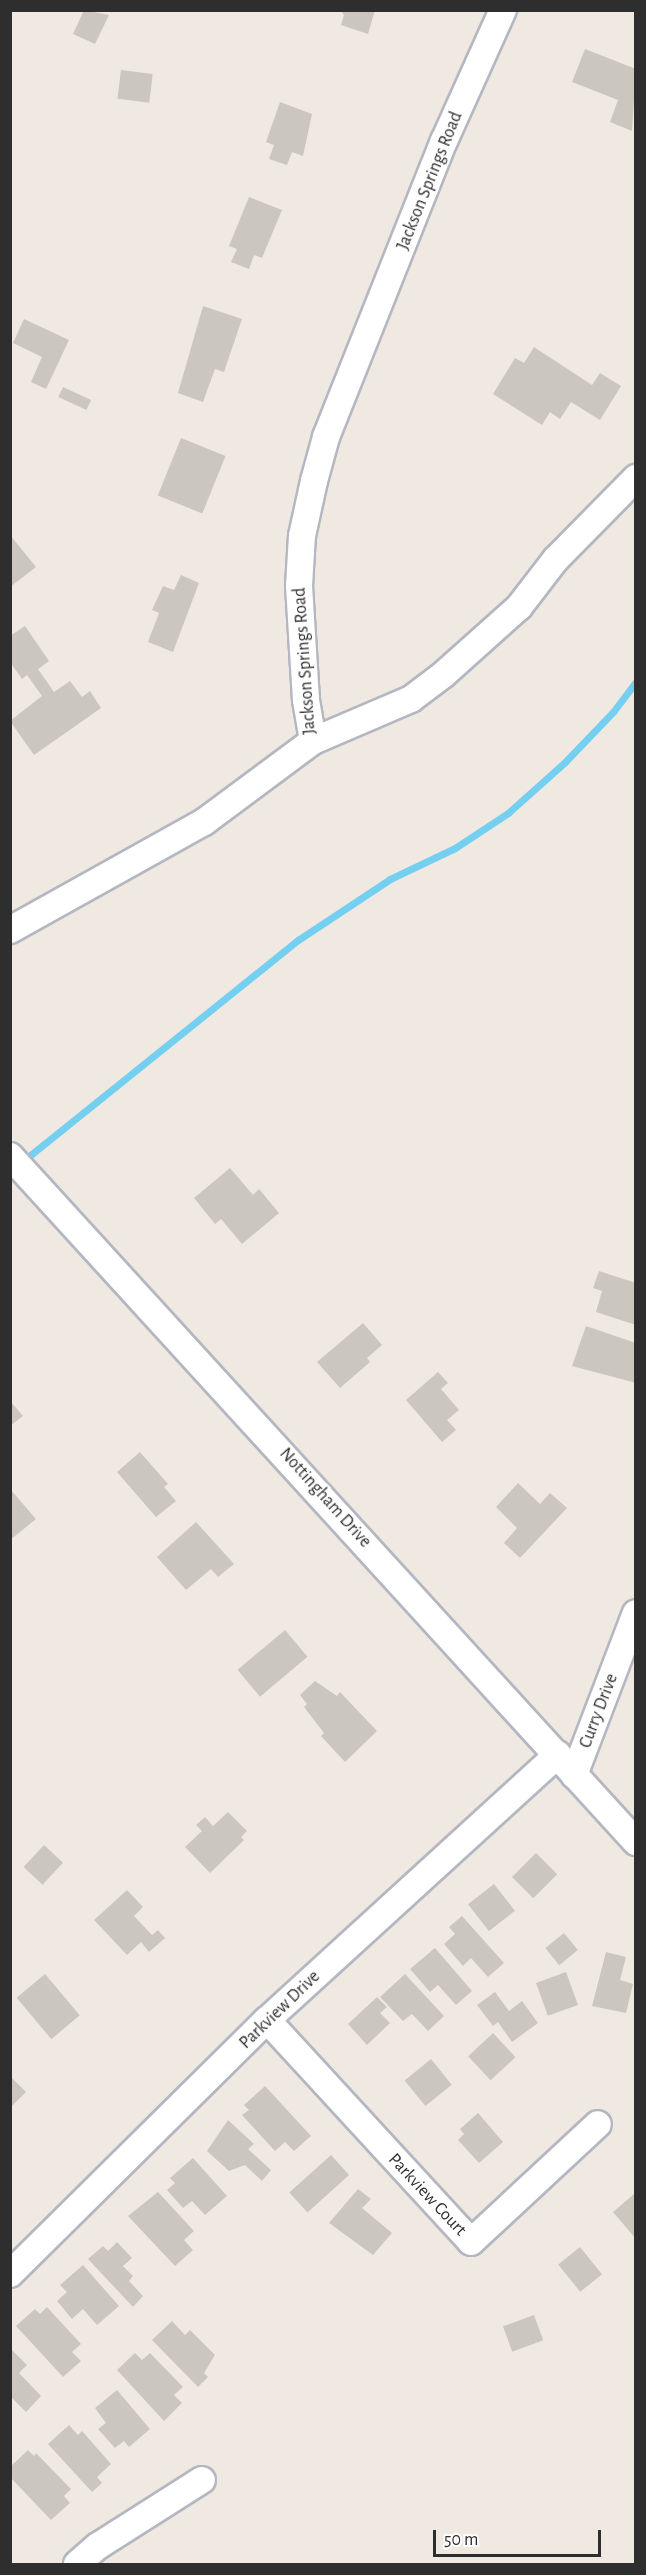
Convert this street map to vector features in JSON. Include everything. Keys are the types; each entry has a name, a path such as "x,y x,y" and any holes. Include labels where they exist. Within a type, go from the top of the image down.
{"street":[{"name":"Jackson Springs Road","path":"10,930 204,822 313,741 306,700 299,586 302,536 314,481 326,437 444,141 503,10"},
{"path":"313,741 411,699 444,674 519,607 563,551 636,478"},
{"name":"Nottingham Drive","path":"10,1156 30,1175 636,1842"},
{"name":"Curry Drive","path":"574,1775 636,1613"},
{"name":"Parkview Drive","path":"10,2274 267,2020 558,1754"},
{"name":"Parkview Court","path":"267,2020 471,2242 598,2124"},
{"path":"77,2565 98,2546 202,2480"}],"building":[{"path":"84,10 109,15 95,44 73,34"},
{"path":"340,10 375,10 368,34 341,25 344,15"},
{"path":"585,49 636,69 632,131 610,122 618,100 572,82"},
{"path":"121,70 153,74 149,103 117,99"},
{"path":"280,102 312,114 303,156 292,152 287,165 269,159 274,145 266,142"},
{"path":"249,197 282,210 262,258 254,255 249,269 231,262 237,249 229,246"},
{"path":"203,306 242,319 224,372 215,369 203,402 178,393"},
{"path":"24,319 69,340 46,389 31,382 42,357 13,343"},
{"path":"534,347 592,385 600,373 621,386 600,420 571,402 560,419 550,412 542,425 493,394 515,358 524,363"},
{"path":"63,387 91,400 86,410 58,397"},
{"path":"181,438 226,456 202,513 158,495"},
{"path":"10,535 36,567 10,587"},
{"path":"181,575 199,583 173,652 148,642 159,613 152,610 163,586 174,590"},
{"path":"25,626 49,661 38,669 54,692 70,681 82,697 90,691 101,708 34,755 10,721 42,696 27,675 22,679 10,662 10,636"},
{"path":"230,1168 253,1195 259,1189 279,1213 242,1244 221,1219 215,1224 194,1198"},
{"path":"599,1271 636,1283 636,1325 596,1312 602,1291 593,1288"},
{"path":"363,1323 382,1345 367,1358 370,1362 340,1388 317,1362"},
{"path":"586,1326 636,1343 636,1383 572,1366"},
{"path":"438,1372 448,1383 441,1389 459,1410 447,1420 456,1430 442,1442 406,1400"},
{"path":"10,1401 23,1416 10,1426"},
{"path":"140,1452 168,1484 164,1487 176,1501 156,1517 117,1472"},
{"path":"518,1483 540,1504 550,1493 567,1508 520,1558 504,1543 517,1528 496,1507"},
{"path":"10,1489 36,1519 10,1540"},
{"path":"196,1522 234,1564 218,1577 211,1569 186,1590 157,1557"},
{"path":"285,1630 307,1657 260,1697 238,1670"},
{"path":"315,1681 337,1696 340,1692 377,1731 345,1762 321,1736 324,1733 304,1707 307,1704 300,1695"},
{"path":"228,1812 247,1831 241,1837 244,1840 210,1873 185,1847 202,1831 196,1825 205,1817 213,1826"},
{"path":"44,1845 63,1863 43,1885 24,1867"},
{"path":"536,1853 557,1874 533,1898 512,1877"},
{"path":"494,1884 515,1911 489,1931 468,1904"},
{"path":"127,1890 143,1907 134,1916 152,1935 158,1930 165,1938 149,1952 141,1942 127,1955 94,1920"},
{"path":"462,1916 504,1963 488,1977 471,1958 463,1966 444,1944 455,1934 449,1927"},
{"path":"564,1933 578,1950 559,1965 545,1948"},
{"path":"435,1948 472,1991 456,2005 438,1985 430,1992 410,1969"},
{"path":"606,1952 626,1957 620,1980 633,1984 626,2013 592,2006"},
{"path":"566,1972 578,2005 548,2016 536,1983"},
{"path":"45,1974 80,2015 51,2039 17,1998"},
{"path":"405,1974 444,2016 428,2031 412,2014 403,2021 380,1997"},
{"path":"495,1992 509,2011 522,2001 538,2023 512,2042 498,2022 493,2026 477,2005"},
{"path":"377,1997 387,2007 380,2013 390,2023 367,2045 348,2024"},
{"path":"493,2033 516,2057 491,2080 468,2056"},
{"path":"431,2059 452,2085 425,2106 405,2080"},
{"path":"10,2076 26,2092 10,2108"},
{"path":"265,2086 311,2136 294,2151 285,2142 275,2151 242,2115 249,2110 244,2105"},
{"path":"478,2113 503,2142 479,2163 458,2140 464,2134 460,2129"},
{"path":"228,2120 254,2144 248,2149 271,2170 262,2181 245,2165 229,2171 207,2151"},
{"path":"331,2155 349,2175 307,2213 289,2192"},
{"path":"193,2158 227,2196 205,2215 192,2201 183,2208 167,2190 175,2183 170,2178"},
{"path":"358,2189 371,2199 362,2208 392,2233 373,2255 329,2223"},
{"path":"158,2192 194,2231 184,2240 193,2250 175,2266 128,2216"},
{"path":"634,2194 636,2196 636,2239 613,2212"},
{"path":"117,2242 132,2258 123,2266 133,2276 129,2281 143,2296 133,2307 88,2259 103,2246 108,2251"},
{"path":"580,2247 602,2274 580,2292 558,2265"},
{"path":"83,2265 119,2306 97,2325 83,2309 72,2319 57,2301 67,2292 60,2285"},
{"path":"47,2307 81,2344 72,2352 81,2361 63,2377 16,2326 35,2309 40,2314"},
{"path":"534,2315 543,2340 512,2352 503,2326"},
{"path":"172,2321 185,2335 190,2330 215,2355 204,2373 208,2377 198,2387 152,2340"},
{"path":"10,2348 27,2365 19,2373 41,2396 26,2412 10,2396"},
{"path":"135,2353 142,2360 150,2353 183,2387 174,2395 182,2403 164,2421 117,2370"},
{"path":"117,2390 150,2429 129,2447 124,2441 115,2448 98,2429 106,2423 95,2408"},
{"path":"69,2425 78,2435 82,2431 111,2464 97,2477 102,2483 92,2492 48,2444"},
{"path":"28,2450 34,2456 36,2453 71,2489 64,2496 70,2503 51,2520 10,2477 10,2467"}],"waterway":[{"path":"23,1161 298,940 390,879 455,848 508,813 565,762 613,712 636,681"}]}
